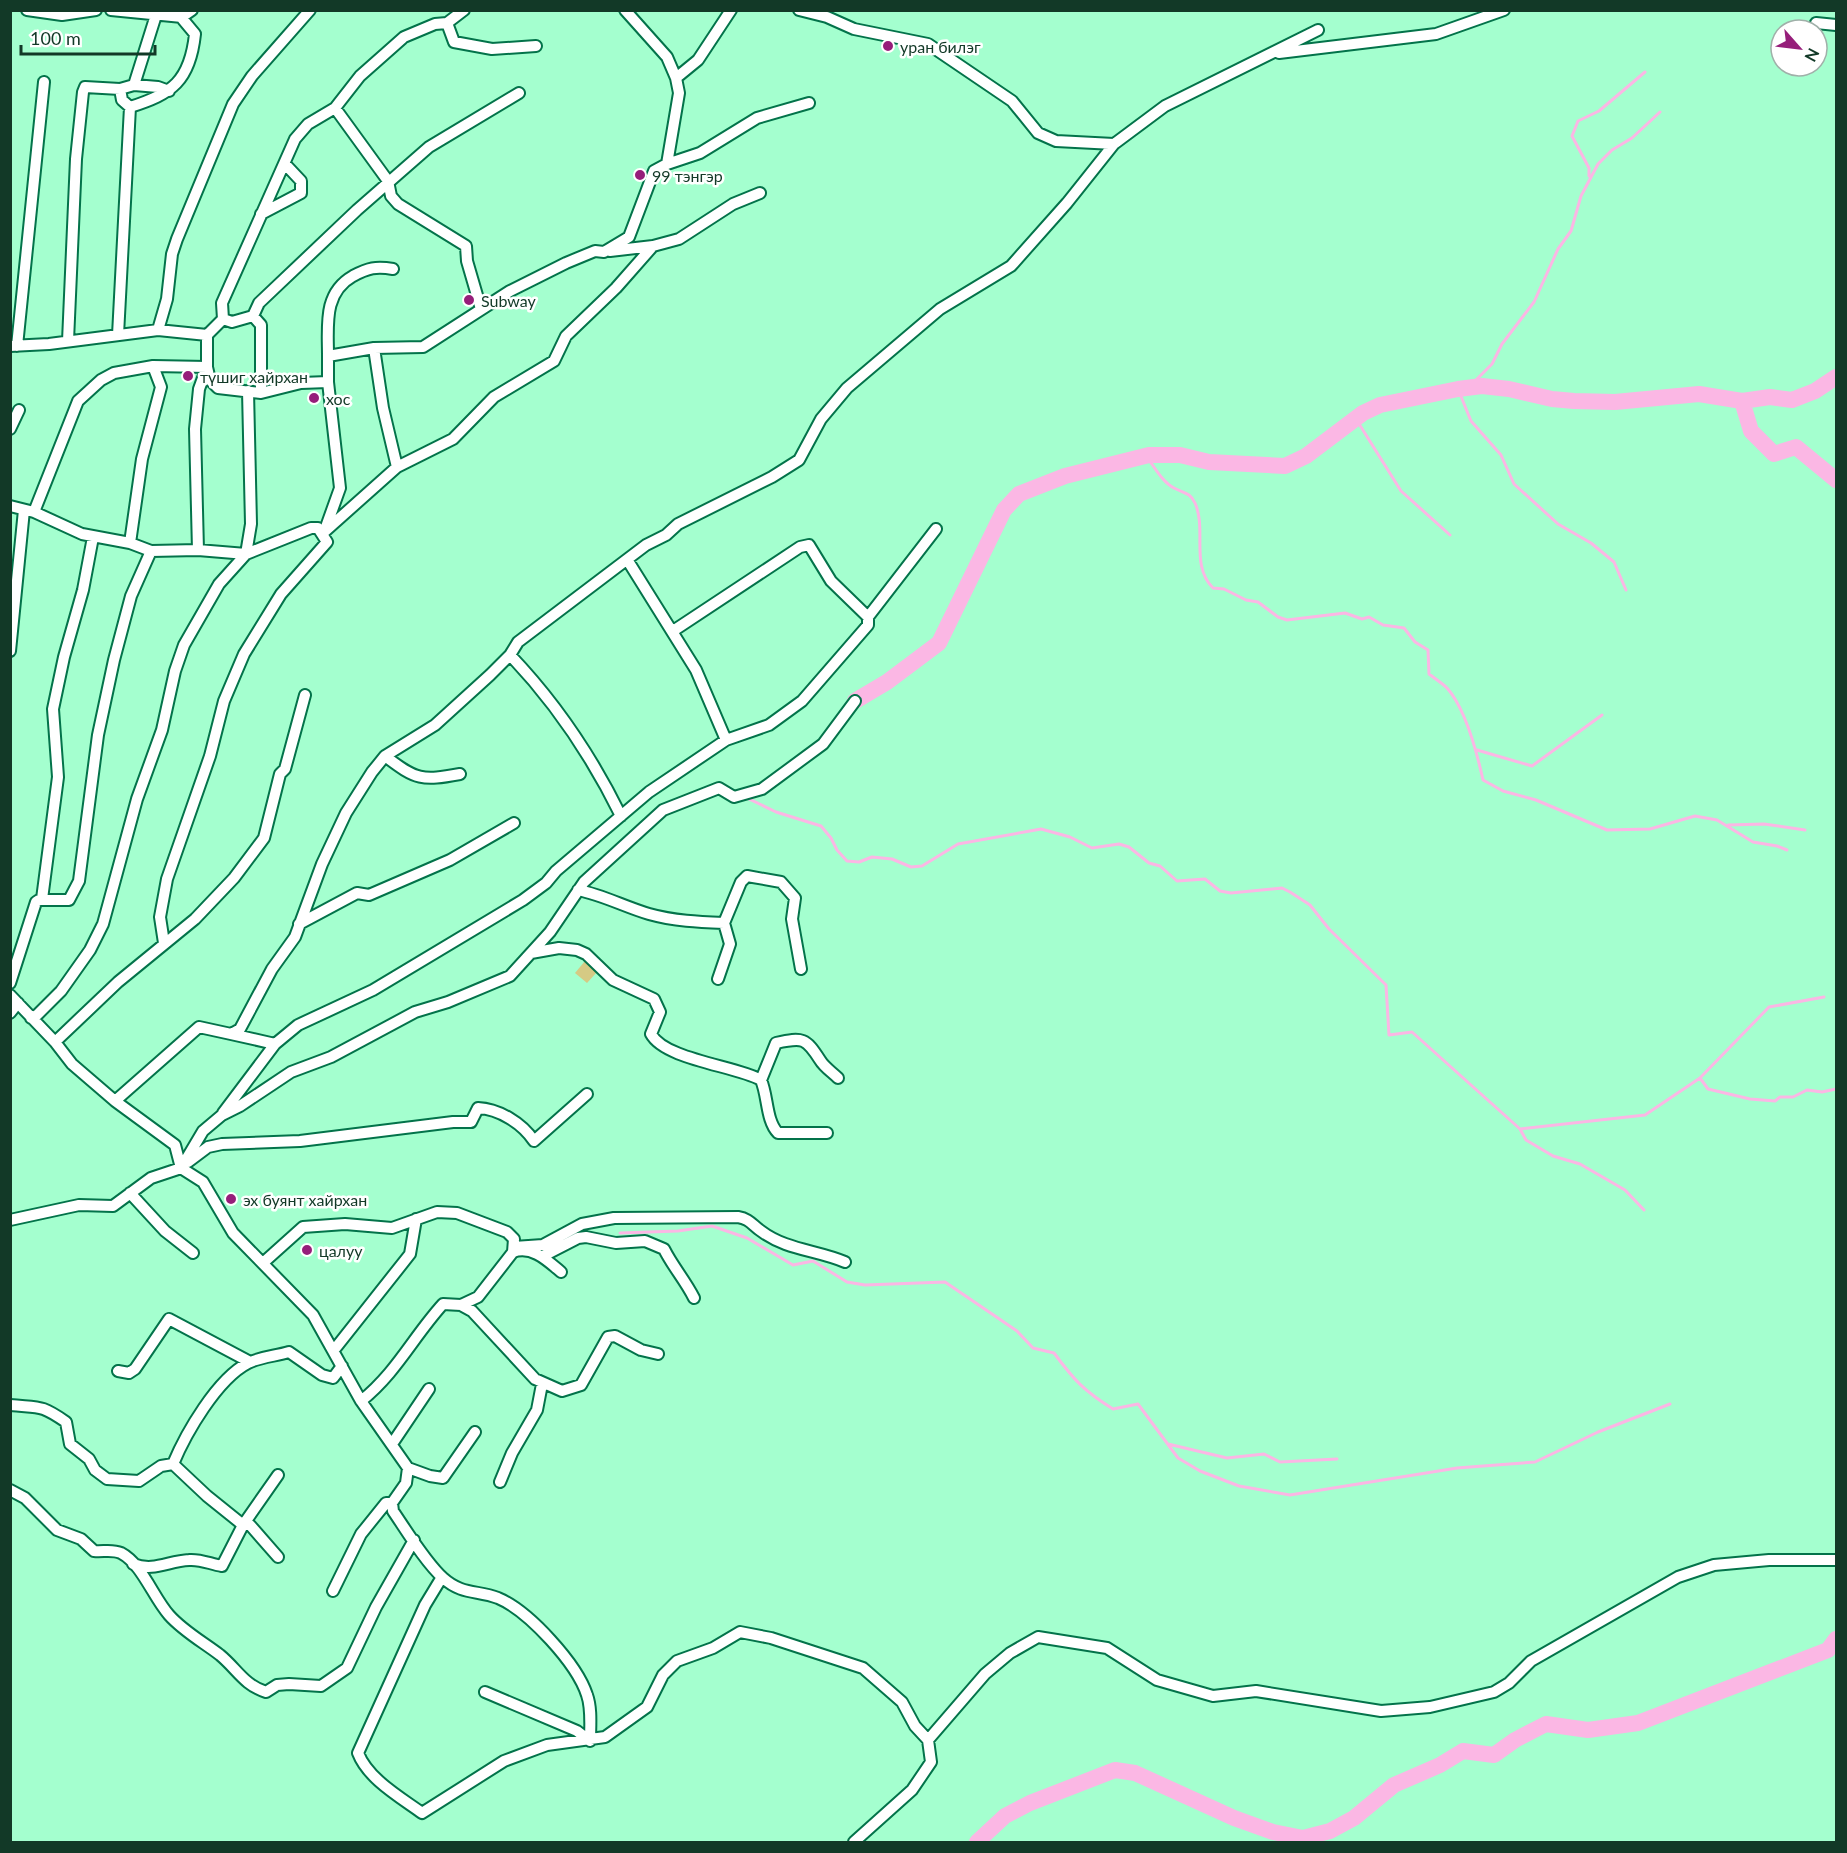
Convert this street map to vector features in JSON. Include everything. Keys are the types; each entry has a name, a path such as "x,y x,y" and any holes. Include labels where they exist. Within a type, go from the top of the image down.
{"street":[{"path":"27,10 59,12 96,10"},
{"path":"111,10 156,15 179,14 192,10"},
{"path":"158,330 167,299 172,254 233,104 252,76 310,10"},
{"path":"328,382 301,383 261,393 218,388 210,380 207,367 207,335 223,319 222,303 295,139 308,124 335,108 360,76 404,37 435,24 447,23 464,10"},
{"path":"626,10 667,57 676,78 679,93 667,164"},
{"path":"676,78 698,60 731,10"},
{"path":"799,10 827,17 854,29 928,44 1012,101 1038,133 1056,141 1114,144"},
{"path":"1270,54 1437,34 1504,10"},
{"path":"129,107 152,100 169,91 184,74 193,49 195,34 179,14"},
{"path":"134,85 156,15"},
{"path":"447,23 454,42 492,49 536,46"},
{"path":"231,1034 240,1029 272,969 295,937 346,813 386,756 435,725 510,655 518,642 678,524 772,477 799,460 821,419 847,388 940,309 1011,266 1067,203 1114,144 1165,106 1318,30"},
{"path":"44,82 14,346 158,330 207,335"},
{"path":"68,340 74,192 85,87 120,89 134,85 158,87 169,91"},
{"path":"118,334 129,107 122,100 120,89"},
{"path":"223,319 232,322 253,316 259,303 357,210 429,147 519,93"},
{"path":"604,252 629,237 654,171 699,153 757,118 809,103"},
{"path":"335,108 389,184 391,196 398,204 466,246 467,261 481,309"},
{"path":"261,214 301,193 301,181 285,164"},
{"path":"328,356 374,348 423,347 481,309 545,272 595,251 653,246 679,239 733,204 760,193"},
{"path":"323,533 397,467 453,439 494,397 554,361 566,336 616,288 653,246"},
{"path":"323,533 340,488 328,382 328,325 333,294 340,284 377,266 393,269"},
{"path":"253,316 261,325 261,393"},
{"path":"374,348 383,408 392,436 397,467"},
{"path":"10,651 29,511 78,401 107,375 153,366 207,367"},
{"path":"130,543 142,459 160,387 153,366"},
{"path":"198,550 195,429 200,389 207,367"},
{"path":"246,554 251,524 248,391"},
{"path":"10,429 19,410"},
{"path":"10,506 29,511 93,537 130,543 151,550 198,550 246,554"},
{"path":"31,1018 61,991 90,951 104,924 137,799 162,730 175,671 184,645 219,584 246,554 311,528 318,528 327,542 281,594 244,654 224,701 210,756 166,879 160,916 164,943"},
{"path":"181,1168 203,1131 222,1114 275,1044 298,1025 373,990 523,900 546,883 556,871 649,792 726,740 769,725 802,701 868,625 868,617 936,530"},
{"path":"42,899 58,777 53,709 66,649 83,590 93,537"},
{"path":"673,631 736,587 800,547 809,545 831,581 868,617"},
{"path":"10,983 36,902 42,899 69,900 79,881 98,735 114,660 131,596 151,550"},
{"path":"628,561 665,624 673,631 696,670 726,740"},
{"path":"510,655 542,689 590,760 621,816"},
{"path":"55,1042 164,943 195,919 214,900 264,838 280,774 285,769 305,695"},
{"path":"222,1114 240,1106 291,1072 331,1057 416,1012 448,1002 510,976 550,932 578,890 663,810 719,788 734,797 762,789 823,744 855,701"},
{"path":"386,756 409,775 438,778 460,774"},
{"path":"299,924 357,893 369,895 450,860 514,823"},
{"path":"718,979 730,944 724,923 741,882 747,876 781,882 795,898 792,919 801,969"},
{"path":"578,890 604,895 647,914 671,920 724,923"},
{"path":"531,953 560,948 586,954 613,980 654,999 660,1012 651,1034 656,1042 696,1060 761,1080"},
{"path":"14,999 55,1042 72,1064 115,1101 175,1144 181,1168 204,1182 233,1233 264,1262 313,1316 361,1401 408,1468 443,1478 475,1432"},
{"path":"10,1013 14,999"},
{"path":"115,1101 199,1027 275,1044"},
{"path":"827,1133 778,1133 771,1126 767,1094 761,1080 776,1043 792,1040 807,1042 816,1049 820,1061 838,1078"},
{"path":"10,1220 79,1205 113,1206 151,1178 181,1168 208,1147 222,1143 300,1141 453,1122 471,1122 478,1108 491,1108 502,1113 534,1141 588,1094"},
{"path":"130,1193 165,1231 193,1253"},
{"path":"264,1262 303,1227 345,1224 392,1228 437,1212 458,1213 507,1232 514,1239 513,1250 478,1297 461,1305"},
{"path":"513,1250 543,1245 582,1224 614,1218 738,1217 748,1219 762,1232 794,1248 828,1255 845,1262"},
{"path":"334,1350 410,1254 416,1219"},
{"path":"543,1256 578,1238 594,1238 616,1243 645,1241 664,1249 673,1268 685,1280 694,1298"},
{"path":"513,1250 525,1250 543,1256 561,1272"},
{"path":"361,1401 383,1383 427,1321 443,1304 461,1305 472,1311 542,1384 562,1390 581,1385 608,1337 615,1336 641,1350 658,1354"},
{"path":"118,1371 129,1373 135,1369 169,1319 250,1362"},
{"path":"173,1464 187,1432 229,1379 250,1362 289,1352 322,1375 333,1378 342,1366"},
{"path":"500,1482 512,1453 537,1410 542,1384"},
{"path":"392,1444 429,1389"},
{"path":"10,1405 33,1404 50,1411 66,1422 70,1444 89,1459 95,1470 106,1479 139,1481 161,1466 173,1464"},
{"path":"173,1464 207,1497 243,1525 250,1525 278,1557"},
{"path":"408,1468 406,1483 392,1503 393,1511 442,1577 467,1593 497,1598 537,1627 574,1670 588,1696 590,1741"},
{"path":"130,1562 149,1569 189,1560 203,1560 222,1566 243,1525 278,1475"},
{"path":"10,1490 25,1498 57,1530 81,1539 94,1551 108,1550 122,1553 148,1581 153,1594 175,1621 221,1656 251,1687 266,1692 283,1684 321,1686 347,1668 414,1540"},
{"path":"333,1591 369,1521 386,1503 392,1503"},
{"path":"928,1740 985,1674 1010,1653 1038,1637 1107,1648 1157,1680 1213,1696 1256,1691 1381,1711 1430,1707 1494,1692 1509,1683 1531,1661 1678,1577 1714,1565 1769,1560 1836,1560"},
{"path":"442,1577 425,1605 358,1753 362,1764 384,1785 422,1813 504,1761 547,1745 590,1741 604,1737 647,1707 663,1676 677,1661 713,1648 740,1632 771,1638 863,1668 902,1702 915,1726 928,1740 931,1762 912,1790 854,1842"},
{"path":"485,1692 577,1731 590,1741"}],"shaded area":[{"path":"585,961 597,972 587,983 575,973"}],"waterway":[{"path":"1589,176 1589,168 1572,136 1578,121 1599,111 1645,72"},
{"path":"1468,388 1492,364 1502,344 1534,302 1558,249 1571,231 1581,196 1598,164 1612,150 1632,138 1660,112"},
{"path":"1742,401 1770,397 1792,400 1815,391 1836,377"},
{"path":"855,701 887,682 939,643 1004,510 1019,494 1065,476 1149,455 1180,455 1209,462 1285,466 1306,456 1363,413 1380,405 1482,386 1574,401 1615,402 1699,394 1742,401 1751,431 1774,454 1796,447 1836,480"},
{"path":"1458,389 1471,421 1501,455 1514,484 1558,524 1591,543 1614,562 1626,590"},
{"path":"1356,419 1401,491 1450,535"},
{"path":"1146,456 1166,482 1193,499 1200,524 1202,569 1213,588 1224,589 1246,600 1258,602 1278,617 1287,620 1345,613 1362,619 1369,617 1383,625 1404,628 1415,642 1428,650 1429,674 1447,688 1460,707 1474,745 1483,780 1503,791 1536,800 1607,830 1650,829 1695,816 1717,820 1753,842 1787,850"},
{"path":"1828,472 1836,473"},
{"path":"1477,750 1532,766 1602,715"},
{"path":"747,798 776,812 821,826 847,861 859,862 872,857 892,859 911,867 922,866 958,844 1041,829 1070,837 1092,848 1119,844 1129,847 1149,863 1160,866 1177,881 1205,879 1220,891 1231,893 1282,888 1310,905 1329,929 1386,985 1389,1035 1412,1032 1520,1129 1645,1115 1700,1078 1769,1007 1824,997"},
{"path":"1728,825 1764,824 1805,830"},
{"path":"1700,1078 1708,1089 1750,1099 1775,1101 1780,1097 1793,1097 1807,1090 1822,1092 1836,1089"},
{"path":"1520,1129 1526,1140 1553,1156 1580,1164 1625,1190 1644,1210"},
{"path":"620,1233 678,1231 712,1226 747,1238 793,1265 813,1261 847,1282 865,1285 945,1282 1017,1331 1033,1348 1054,1353 1080,1384 1113,1409 1138,1404 1178,1458 1200,1471 1239,1486 1290,1495 1457,1468 1535,1462 1598,1432 1670,1404"},
{"path":"1168,1444 1227,1458 1264,1454 1280,1462 1337,1459"},
{"path":"977,1842 1005,1816 1030,1803 1115,1770 1135,1773 1234,1818 1273,1832 1303,1838 1330,1831 1354,1818 1394,1785 1440,1765 1463,1751 1494,1755 1515,1740 1546,1724 1588,1730 1638,1723 1828,1650 1836,1639"}],"place":[{"name":"уран билэг","path":"888,46"},
{"name":"99 тэнгэр","path":"640,175"},
{"name":"Subway","path":"469,300"},
{"name":"түшиг хайрхан","path":"188,376"},
{"name":"хос","path":"314,398"},
{"name":"эх буянт хайрхан","path":"231,1199"},
{"name":"цалуу","path":"307,1250"}]}
